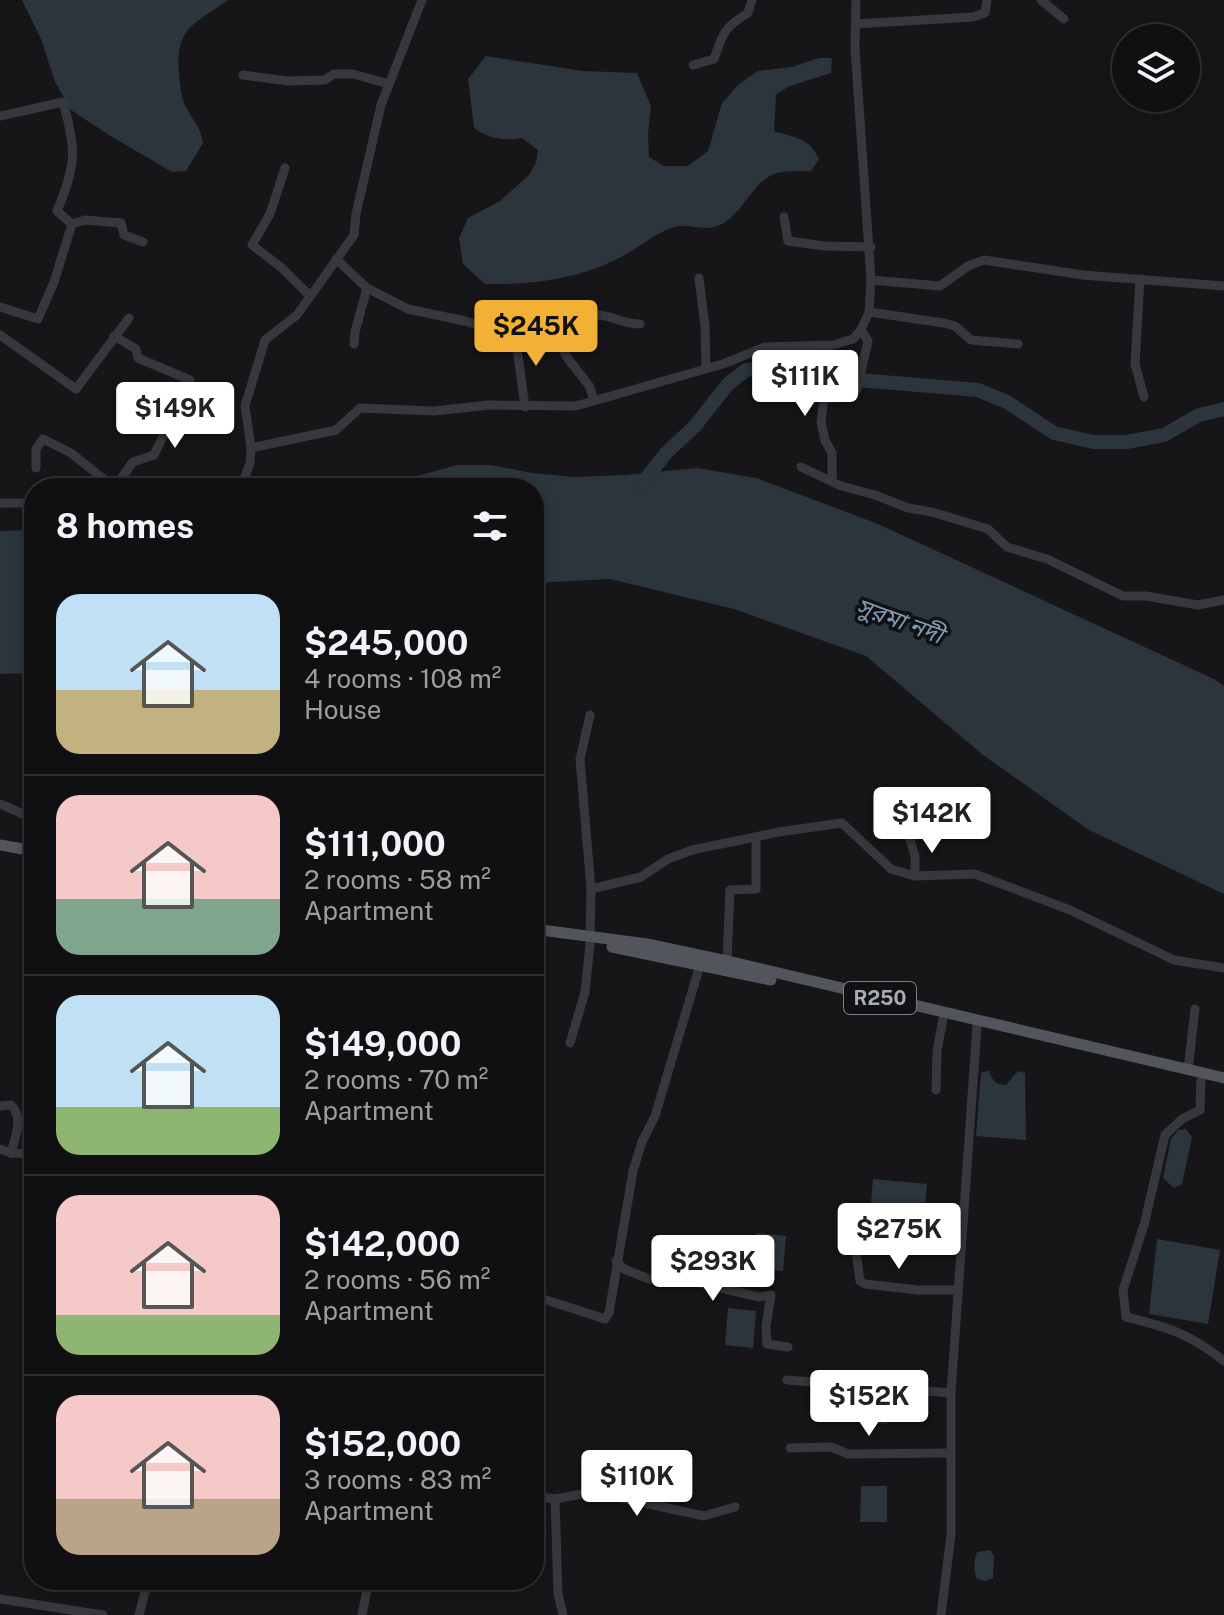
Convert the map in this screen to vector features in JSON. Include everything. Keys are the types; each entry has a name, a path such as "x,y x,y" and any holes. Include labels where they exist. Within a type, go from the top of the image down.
{"main road":[{"path":"0,845 24,849"},
{"path":"0,853 24,857"},
{"name":"R250","path":"544,934 977,1026 1224,1085"},
{"name":"R250","path":"590,941 647,944 727,961 1224,1078"}],"street":[{"path":"245,478 251,448 245,406 265,340 297,315 354,235 381,105 422,0"},
{"path":"693,65 714,59 724,32 732,22 748,13 752,0"},
{"path":"251,448 336,430 360,408 434,411 489,405 576,406 706,369 765,347 833,345 853,339 869,312 871,280 855,48 856,0"},
{"path":"855,24 973,17 985,13 987,0"},
{"path":"1041,0 1064,19"},
{"path":"243,75 288,81 325,80 334,74 353,74 389,84"},
{"path":"0,116 63,102 73,137 72,175 57,211 72,224"},
{"path":"285,168 270,214 252,245 282,268 310,296"},
{"path":"784,217 788,241 871,247"},
{"path":"72,224 85,220 121,223 124,235 143,242"},
{"path":"0,307 38,319 54,282 72,224"},
{"path":"336,259 367,288 408,309 515,334 607,314 622,324 640,324"},
{"path":"871,280 940,286 968,266 984,260 1083,275 1224,286"},
{"path":"699,278 706,369"},
{"path":"1140,279 1135,364 1144,397"},
{"path":"354,344 367,288"},
{"path":"869,312 955,326 971,340 1018,344"},
{"path":"0,335 76,389 129,318"},
{"path":"552,325 566,356 590,387 594,401"},
{"path":"832,481 832,453 821,422 824,399 843,397 857,389 868,341 861,330"},
{"path":"515,334 525,407"},
{"path":"114,336 136,349 138,358 190,380 154,455 133,462 122,478"},
{"path":"36,468 36,449 43,439 71,453 102,478"},
{"path":"801,467 908,508 988,529 1007,547 1047,559 1123,596 1146,596 1198,605 1224,600"},
{"path":"0,503 24,503"},
{"path":"570,1043 585,992 590,941 591,889 580,759 590,715"},
{"path":"0,804 24,815"},
{"path":"591,889 641,877 668,859 692,850 842,823 891,869 915,876 975,874 1070,910 1174,960 1224,968"},
{"path":"716,968 727,961 730,890 756,889 756,837"},
{"path":"910,840 915,856 915,876"},
{"path":"544,1299 605,1319 609,1313 633,1171 642,1142 655,1116 700,965"},
{"path":"1188,1070 1195,1009"},
{"path":"936,1090 937,1051 943,1019"},
{"path":"941,1615 951,1535 951,1393 977,1026"},
{"path":"1201,1080 1200,1110 1182,1119 1165,1135 1144,1225 1123,1290 1126,1317 1196,1339 1224,1361"},
{"path":"0,1106 11,1105 17,1111 18,1121 11,1153"},
{"path":"0,1149 24,1154"},
{"path":"854,1237 860,1281 865,1284 918,1290 957,1290"},
{"path":"616,1261 624,1269 649,1279 695,1282 759,1297 771,1295 766,1326 767,1344 788,1347"},
{"path":"787,1380 951,1393"},
{"path":"790,1448 831,1447 848,1454 950,1453"},
{"path":"544,1497 555,1499 594,1492 704,1516 735,1507"},
{"path":"555,1499 558,1594 563,1615"},
{"path":"139,1615 145,1590"},
{"path":"362,1615 367,1590"},
{"path":"0,1599 103,1615"}],"water":[{"path":"22,0 228,0 197,21 180,45 182,96 199,128 203,143 186,171 172,172 71,110 55,82 41,39"},
{"path":"486,56 583,71 637,73 651,106 649,157 664,166 688,166 708,151 722,103 739,84 758,71 832,58 831,73 790,86 776,94 774,131 806,142 819,159 811,171 782,172 766,179 730,219 716,227 674,227 589,271 537,282 485,284 463,264 459,238 468,218 500,201 529,175 536,163 538,150 522,138 497,138 474,128 468,79"},
{"name":"সুরমা নদী","path":"457,465 491,465 574,477 697,468 756,478 878,524 1214,679 1224,686 1224,894 1089,830 983,755 866,656 734,609 610,579 544,582 544,478 402,478"},
{"path":"24,530 24,673 0,674 0,531"},
{"path":"989,1070 994,1081 1002,1085 1006,1085 1018,1071 1025,1073 1026,1140 976,1136 981,1073"},
{"path":"1186,1129 1192,1137 1182,1184 1174,1188 1163,1178 1171,1139 1178,1130"},
{"path":"873,1179 927,1184 920,1254 867,1250"},
{"path":"756,1233 786,1236 783,1271 753,1268"},
{"path":"1157,1239 1220,1250 1208,1324 1149,1314"},
{"path":"728,1308 756,1311 753,1348 725,1345"},
{"path":"866,1390 890,1393 887,1424 864,1422"},
{"path":"861,1486 887,1486 887,1522 860,1522"},
{"path":"990,1550 994,1556 993,1578 986,1581 977,1579 974,1566 977,1552"}],"waterway":[{"path":"640,486 666,453 695,426 728,384 746,370 780,366 815,367 834,378 978,390 1007,402 1054,433 1093,442 1126,442 1164,435 1199,415 1224,409"}]}
